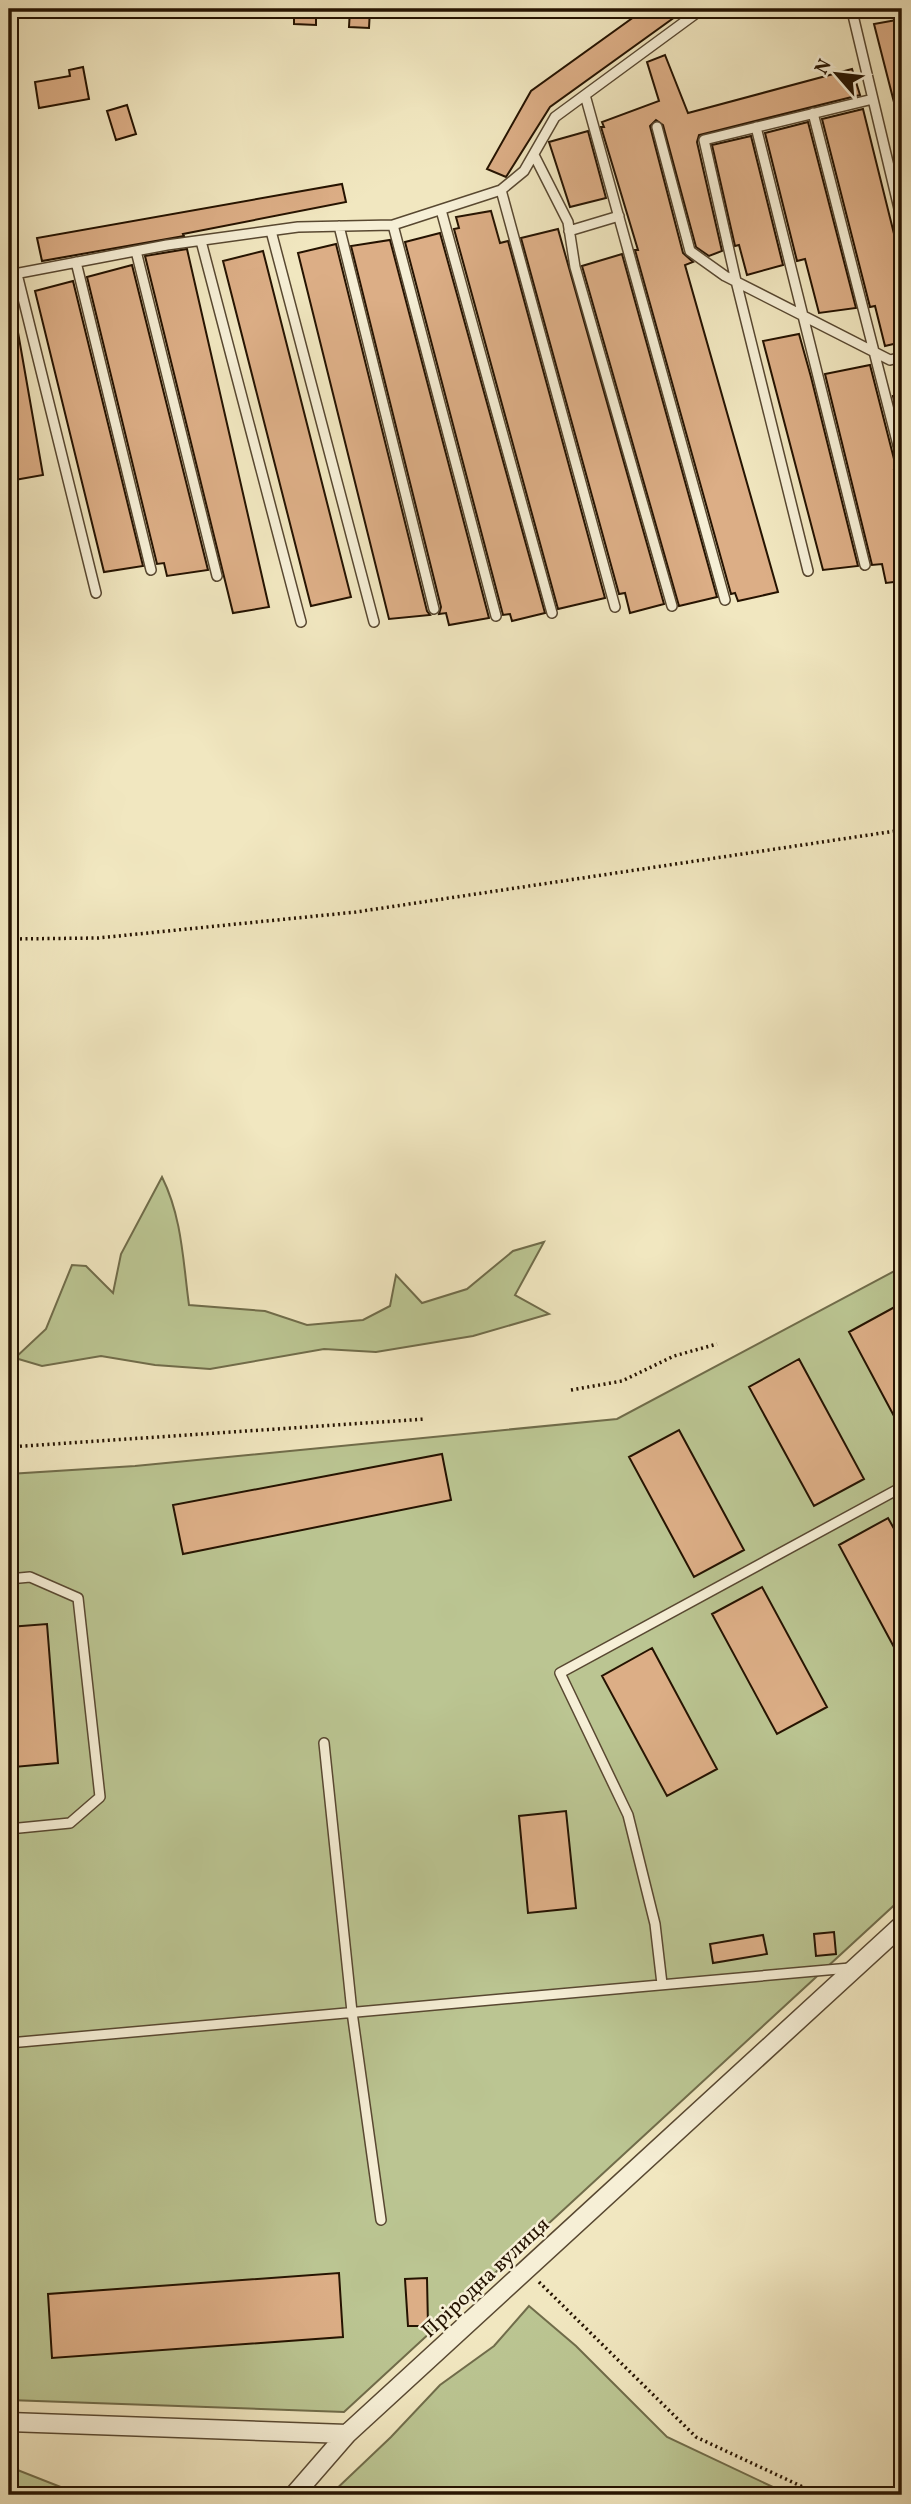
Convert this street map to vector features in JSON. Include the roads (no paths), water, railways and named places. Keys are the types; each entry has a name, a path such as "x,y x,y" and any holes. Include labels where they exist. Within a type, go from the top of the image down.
{"street":[{"name":"Пріродна вулиця","path":"294,2495 347,2434 902,1925"},
{"path":"9,2422 347,2434"}],"lane":[{"path":"96,593 13,274 201,240 299,227 393,225 501,190 524,171 555,117 702,9"},
{"path":"859,9 852,11 902,221"},
{"path":"585,95 725,600"},
{"path":"807,570 704,140 873,99"},
{"path":"813,113 902,461"},
{"path":"657,127 690,251 736,281 890,360 902,357"},
{"path":"756,127 865,565"},
{"path":"534,155 568,222 575,267 672,606"},
{"path":"501,190 615,607"},
{"path":"441,209 552,613"},
{"path":"569,231 618,216"},
{"path":"393,225 496,616"},
{"path":"339,226 434,609"},
{"path":"271,231 374,622"},
{"path":"201,240 301,622"},
{"path":"136,251 217,576"},
{"path":"76,262 151,570"},
{"path":"662,1984 655,1924 628,1815 560,1673 902,1487"},
{"path":"9,1580 30,1577 78,1598 100,1797 70,1823 9,1829"},
{"path":"324,1743 352,2012 381,2220"},
{"path":"9,2043 855,1968"}]}
